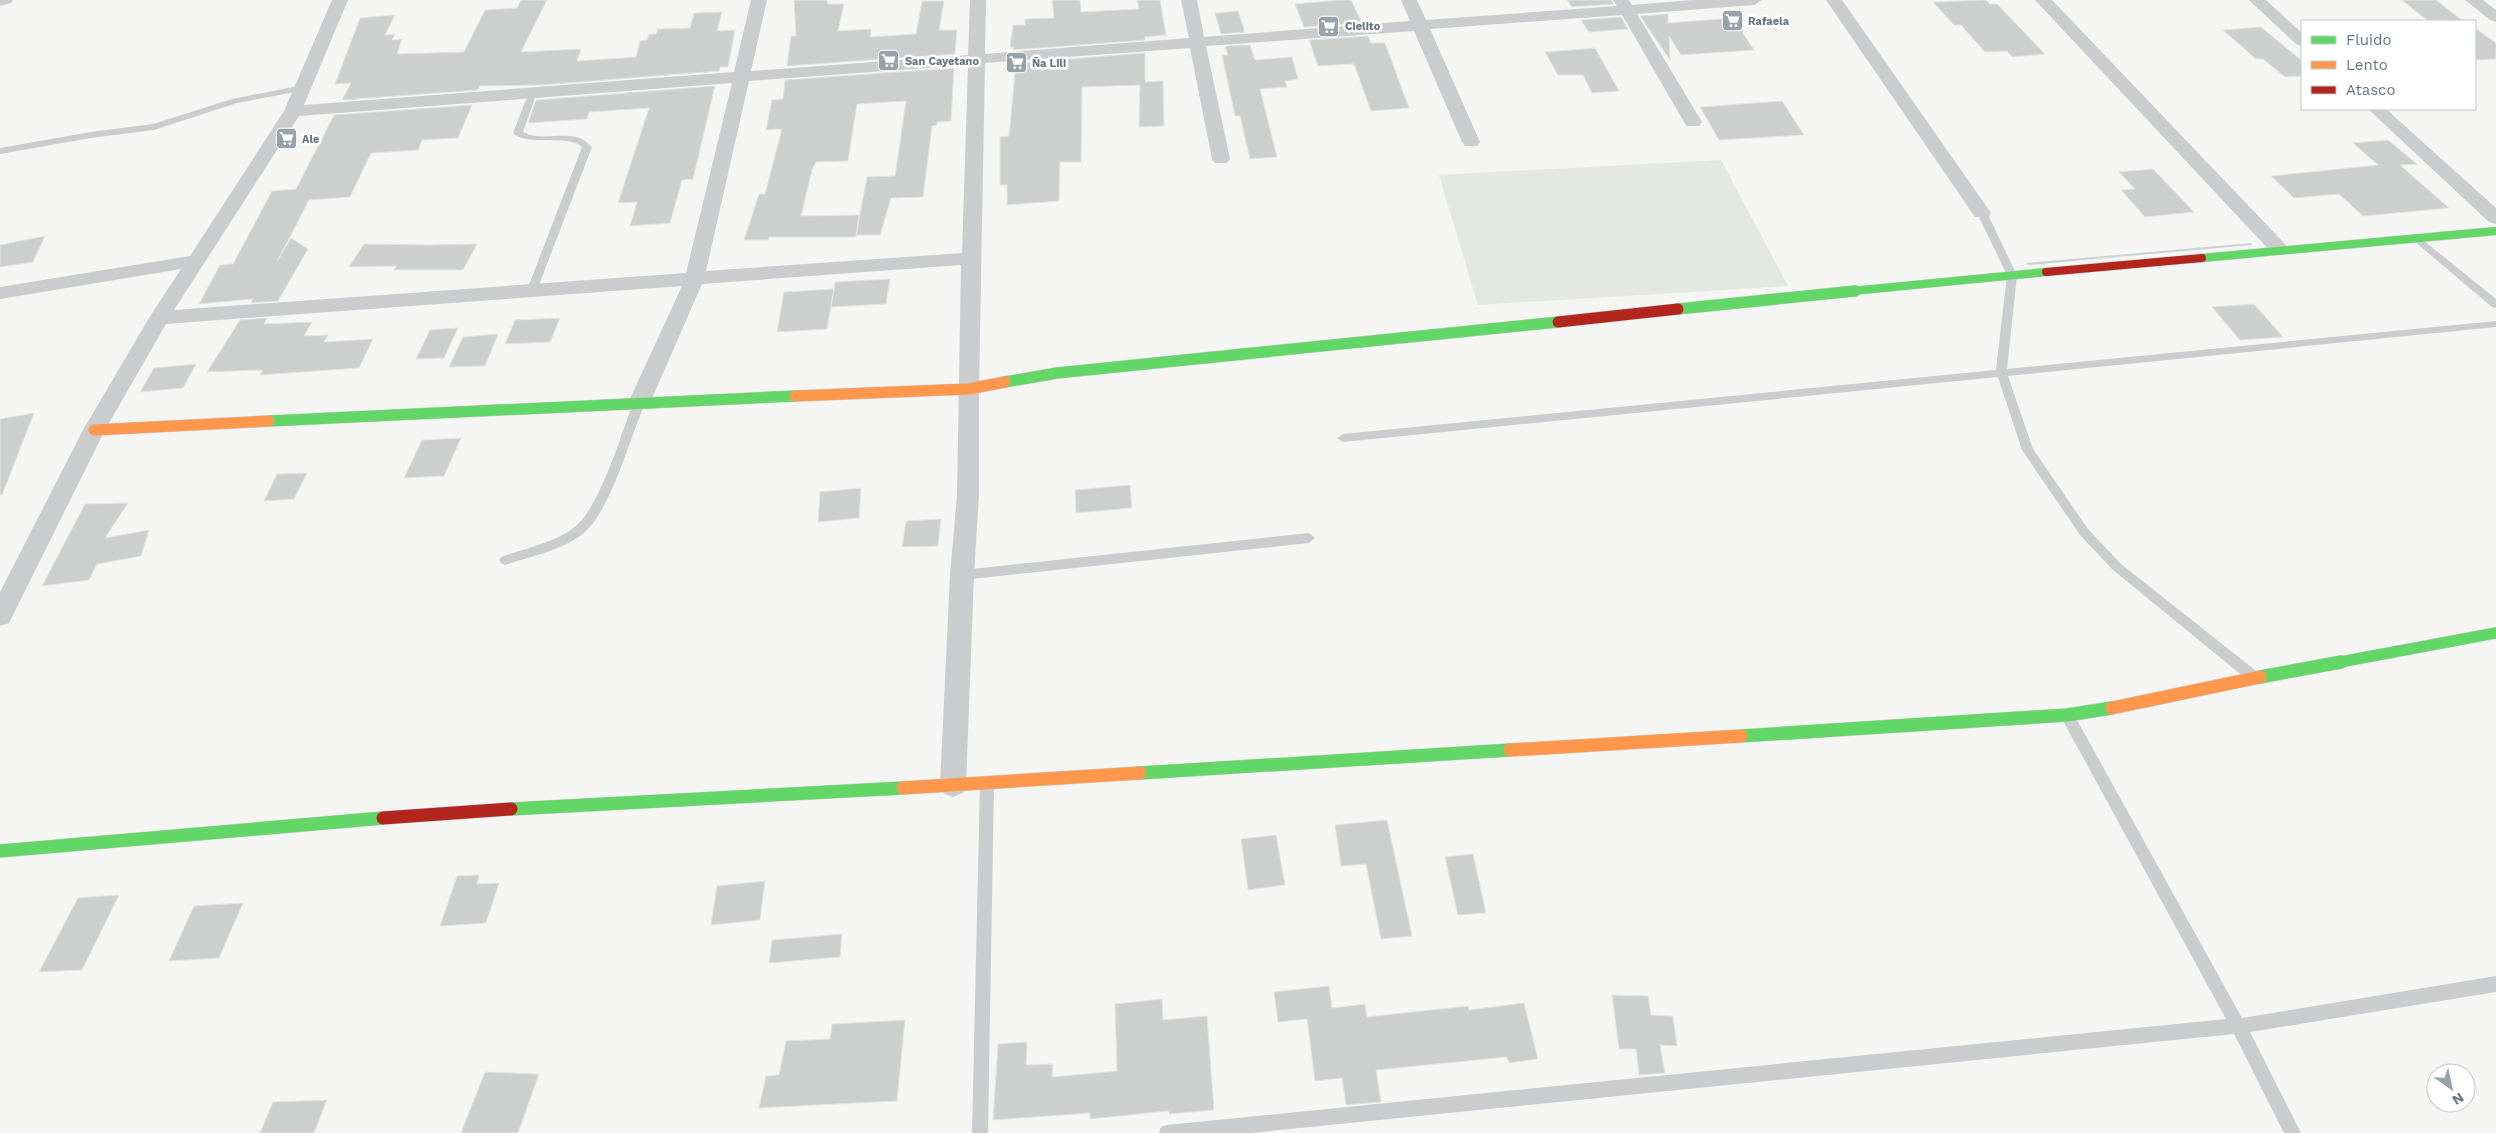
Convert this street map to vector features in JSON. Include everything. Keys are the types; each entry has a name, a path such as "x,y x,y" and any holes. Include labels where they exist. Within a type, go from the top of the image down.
{"street":[{"path":"0,1 5,0"},
{"path":"0,616 94,430 159,318 293,111 340,0"},
{"path":"639,403 695,278 759,0"},
{"path":"954,785 962,575 968,495 968,389 978,0"},
{"path":"1189,0 1221,159"},
{"path":"1408,0 1471,142"},
{"path":"293,111 1419,25 1624,5 1754,0"},
{"path":"1835,0 1982,213"},
{"path":"2043,0 2280,250"},
{"path":"2257,0 2301,40"},
{"path":"2473,0 2496,17"},
{"path":"1624,5 1693,122"},
{"path":"2377,110 2496,218"},
{"path":"94,430 968,389 1057,372 2012,275 2496,231"},
{"path":"159,318 972,258"},
{"path":"0,293 195,261"},
{"path":"0,571 24,567"},
{"path":"0,851 426,814 954,785 2067,715 2137,704 2255,678 2496,633"}],"lane":[{"path":"0,151 91,135 154,127 235,101 303,88"},
{"path":"532,290 587,147 576,139 529,138 518,133 533,92"},
{"path":"1982,213 2012,275 2001,371 2028,450 2084,532 2117,567 2255,678"},
{"path":"2418,239 2496,305"},
{"path":"1343,438 2001,371 2496,324"},
{"path":"505,560 544,547 582,528 595,510 639,403"},
{"path":"962,575 1309,538"},
{"path":"2067,715 2238,1026 2293,1133"},
{"path":"980,1133 987,783"},
{"path":"1167,1133 2238,1026 2496,984"}],"shaded area":[{"path":"1721,160 1788,286 1478,305 1439,175"},
{"path":"2251,243 2252,245 2028,265 2026,263"}],"building":[{"path":"521,0 547,0 521,52 581,49 577,61 636,57 640,41 647,40 649,34 656,34 658,29 690,28 694,13 722,12 717,31 735,30 728,67 720,67 719,71 541,85 480,86 478,90 342,100 351,83 335,84 360,18 395,15 385,35 395,34 392,40 402,39 397,54 464,52 485,10 517,8"},
{"path":"794,0 827,0 828,4 844,4 838,31 871,29 870,37 916,34 922,1 944,1 939,30 957,30 955,54 787,66 791,36 796,36"},
{"path":"1052,0 1080,0 1081,12 1139,9 1137,0 1160,0 1166,35 1145,37 1145,40 1013,50 1013,47 1010,47 1013,25 1025,25 1025,19 1054,18"},
{"path":"1351,0 1362,23 1304,27 1295,4"},
{"path":"1567,0 1611,0 1614,4 1572,7"},
{"path":"1986,0 1990,4 1997,4 2045,54 2012,57 2007,51 1985,52 1961,25 1954,25 1933,2"},
{"path":"2402,0 2436,0 2462,20 2427,20"},
{"path":"1238,11 1245,32 1221,34 1215,13"},
{"path":"1668,14 1668,23 1733,18 1754,50 1681,55 1669,36 1670,60 1640,16"},
{"path":"1621,17 1628,29 1589,32 1581,20"},
{"path":"2261,27 2301,60 2301,76 2285,77 2263,59 2256,59 2223,30"},
{"path":"2476,29 2496,43 2496,59 2476,60"},
{"path":"1368,36 1371,43 1385,43 1409,108 1371,111 1354,64 1318,66 1309,40"},
{"path":"1250,45 1255,60 1292,57 1298,79 1285,81 1287,87 1260,89 1277,157 1250,159 1240,116 1235,116 1222,55 1228,55 1225,46"},
{"path":"1595,48 1619,91 1592,93 1583,75 1558,75 1545,52"},
{"path":"1145,53 1145,82 1163,81 1164,126 1139,127 1140,85 1082,87 1081,162 1060,162 1059,201 1007,205 1007,185 1000,185 1000,137 1009,136 1016,63"},
{"path":"954,68 951,121 937,122 937,125 932,126 923,197 891,198 880,235 856,235 856,237 769,237 768,240 744,240 759,194 765,194 782,129 766,130 772,100 783,99 785,80","holes":["906,101 895,176 867,177 857,230 859,215 801,216 812,170 816,162 848,161 857,104"]},
{"path":"715,86 693,179 682,180 670,223 630,226 637,202 618,203 649,108 589,112 587,119 528,123 536,100"},
{"path":"1782,101 1804,135 1719,140 1700,107"},
{"path":"472,105 458,138 422,140 418,150 371,153 350,197 309,200 278,260 291,238 308,249 278,301 251,303 253,299 199,304 220,265 233,264 272,191 296,189 334,115"},
{"path":"2388,140 2417,164 2400,165 2449,208 2363,216 2339,194 2294,198 2271,176 2378,165 2353,143"},
{"path":"2153,169 2194,212 2145,217 2121,190 2135,189 2119,172"},
{"path":"45,236 33,262 0,267 0,245"},
{"path":"364,244 477,244 463,270 394,270 397,266 349,267"},
{"path":"890,279 886,304 831,307 835,282"},
{"path":"834,289 827,329 777,332 784,292"},
{"path":"2254,304 2283,337 2240,340 2212,307"},
{"path":"267,318 264,324 312,322 304,336 328,335 324,342 373,339 359,368 260,375 263,370 207,372 240,320"},
{"path":"560,318 550,342 505,344 515,320"},
{"path":"458,328 444,358 416,359 430,330"},
{"path":"498,334 485,366 449,367 463,337"},
{"path":"196,364 183,388 140,392 154,368"},
{"path":"34,413 2,495 0,495 0,419"},
{"path":"461,438 444,476 404,478 422,440"},
{"path":"307,473 294,499 264,501 277,474"},
{"path":"1130,485 1132,508 1076,513 1075,490"},
{"path":"861,488 859,518 818,522 820,492"},
{"path":"128,503 105,538 149,530 141,556 97,564 89,580 42,586 85,504"},
{"path":"941,519 938,546 902,547 906,521"},
{"path":"1387,820 1412,936 1381,939 1366,864 1341,866 1335,825"},
{"path":"1276,835 1285,885 1248,890 1241,839"},
{"path":"1473,854 1486,913 1458,915 1445,857"},
{"path":"479,875 477,884 499,883 486,923 440,926 457,876"},
{"path":"765,881 760,920 711,925 717,886"},
{"path":"119,895 82,970 39,972 78,898"},
{"path":"243,903 219,958 169,961 194,906"},
{"path":"842,934 840,957 769,963 772,940"},
{"path":"1329,986 1332,1008 1365,1004 1367,1017 1468,1006 1469,1010 1524,1003 1538,1059 1509,1063 1507,1057 1376,1070 1381,1102 1346,1105 1342,1078 1315,1081 1307,1019 1278,1022 1274,992"},
{"path":"1612,995 1648,996 1651,1015 1673,1016 1677,1046 1660,1045 1665,1073 1639,1075 1636,1049 1619,1049"},
{"path":"1162,999 1163,1020 1207,1016 1214,1110 1169,1114 1168,1111 1090,1119 1090,1113 993,1120 998,1044 1027,1042 1026,1065 1053,1064 1052,1077 1117,1071 1115,1004"},
{"path":"905,1020 897,1101 759,1108 766,1076 779,1075 786,1041 830,1039 832,1024"},
{"path":"485,1072 539,1074 518,1133 461,1133"},
{"path":"327,1100 314,1133 260,1133 273,1102"}],"traffic: fast":[{"path":"2202,258 2496,231"},
{"path":"1678,309 2046,272"},
{"path":"1005,382 1057,373 1558,322"},
{"path":"269,421 795,396"},
{"path":"2260,677 2496,633"},
{"path":"1741,736 2067,715 2112,708"},
{"path":"1140,773 1510,750"},
{"path":"511,809 903,788"},
{"path":"0,851 383,818"}],"traffic: slow":[{"path":"795,396 968,389 1005,382"},
{"path":"94,430 269,421"},
{"path":"2112,708 2260,677"},
{"path":"1510,750 1741,736"},
{"path":"903,788 1140,773"}],"traffic: jam":[{"path":"2046,272 2202,258"},
{"path":"1558,322 1678,309"},
{"path":"383,818 511,809"}],"place":[{"name":"Rafaela","path":"1732,21"},
{"name":"Cielito","path":"1329,26"},
{"name":"San Cayetano","path":"889,61"},
{"name":"Ña Lili","path":"1016,63"},
{"name":"Ale","path":"286,139"}]}
